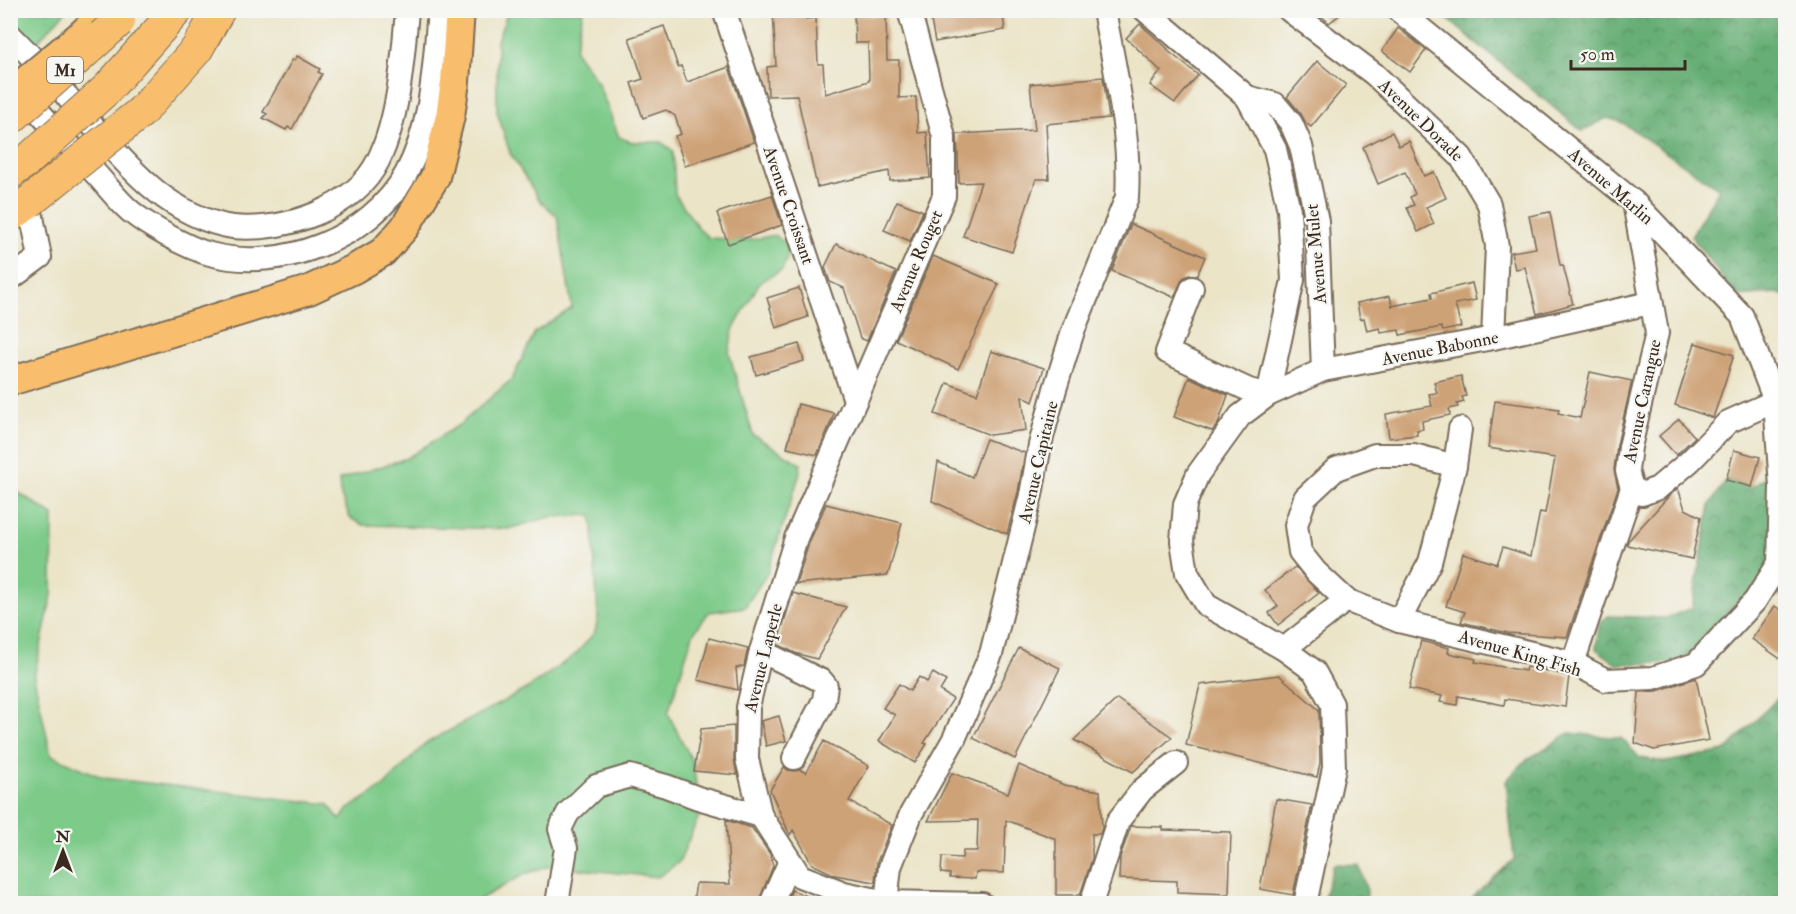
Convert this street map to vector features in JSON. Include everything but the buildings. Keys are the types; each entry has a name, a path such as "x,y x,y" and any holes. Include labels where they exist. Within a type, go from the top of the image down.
{"highway":[{"name":"M1","path":"19,166 107,89 177,10"},
{"path":"20,209 141,112 197,49 219,10"},
{"name":"M1","path":"10,119 106,17"}],"main road":[{"path":"10,381 309,290 354,269 383,252 405,227 435,177 450,116 460,10"},
{"path":"10,94 106,17"}],"street":[{"path":"10,35 118,154 156,191 197,216 232,227 269,226 316,215 359,188 378,162 401,78 407,10"},
{"path":"10,81 130,211 179,241 209,254 265,259 303,252 333,241 369,217 387,201 406,174 422,136 432,92 439,10"},
{"name":"Avenue Croissant","path":"724,10 855,400"},
{"name":"Avenue Rouget","path":"855,400 944,196 944,137 909,10"},
{"name":"Avenue Capitaine","path":"886,902 890,867 911,813 954,739 991,654 1055,389 1073,331 1127,198 1126,137 1104,10"},
{"path":"1145,10 1247,97 1275,149 1289,210 1293,280 1269,395 1249,390 1167,352 1192,288"},
{"name":"Avenue Dorade","path":"1289,10 1374,74 1461,157 1490,204 1497,246 1493,338"},
{"name":"Avenue Marlin","path":"1398,10 1634,202 1742,316 1780,400"},
{"name":"Avenue Mulet","path":"1247,97 1275,104 1291,123 1301,146 1317,221 1323,370"},
{"name":"Avenue Carangue","path":"1573,663 1632,488 1627,471 1630,447 1657,333 1634,202"},
{"path":"10,279 40,256 20,209"},
{"name":"Avenue Babonne","path":"1305,903 1334,768 1332,704 1314,671 1284,649 1206,605 1187,573 1182,541 1185,504 1197,474 1240,416 1269,395 1323,370 1493,338 1650,303"},
{"name":"Avenue Laperle","path":"855,400 796,538 761,651 748,706 747,759 760,816 800,876 844,893 886,902 982,903"},
{"path":"1632,488 1642,494 1658,488 1690,461 1728,422 1780,400"},
{"name":"Avenue King Fish","path":"1346,600 1399,621 1573,663 1606,680 1653,678 1696,664 1755,601 1779,563 1780,400"},
{"path":"1399,621 1430,562 1455,466 1460,429"},
{"path":"1284,649 1346,600 1316,572 1300,552 1296,525 1305,498 1336,470 1375,455 1414,454 1455,466"},
{"path":"761,651 822,681 826,686 824,700 794,758"},
{"path":"1091,903 1118,821 1142,790 1176,763"},
{"path":"557,903 566,848 560,829 568,813 596,786 630,776 760,816"},
{"path":"771,903 790,861"}],"green space":[{"path":"10,11 66,11 35,44 11,16"},
{"path":"508,11 583,11 575,50 598,83 619,137 631,142 661,142 673,151 675,194 699,229 709,238 749,240 775,235 786,244 788,256 782,270 760,282 733,330 729,353 753,435 801,464 799,476 767,574 745,607 709,612 693,634 668,713 693,763 700,814 679,862 658,877 550,866 525,874 471,904 11,903 10,487 53,515 52,595 34,677 51,755 104,778 328,804 340,820 348,809 383,787 426,743 528,688 576,654 595,632 598,618 592,515 550,517 508,529 363,525 350,518 340,493 339,480 407,458 459,425 512,379 535,332 572,308 557,216 540,201 510,153 497,112 497,41"},
{"path":"1438,11 1785,11 1785,296 1777,293 1736,296 1691,236 1719,189 1621,122 1607,118 1582,131"},
{"path":"1785,464 1785,599 1763,582 1732,606 1700,649 1674,663 1617,664 1596,649 1599,625 1608,616 1666,618 1692,608 1710,505 1726,480 1752,487"},
{"path":"1785,691 1785,903 1467,903 1514,859 1506,781 1525,761 1569,733 1621,738 1640,758 1666,762 1725,751"},
{"path":"1334,864 1359,865 1367,891 1366,903 1322,903"}]}
